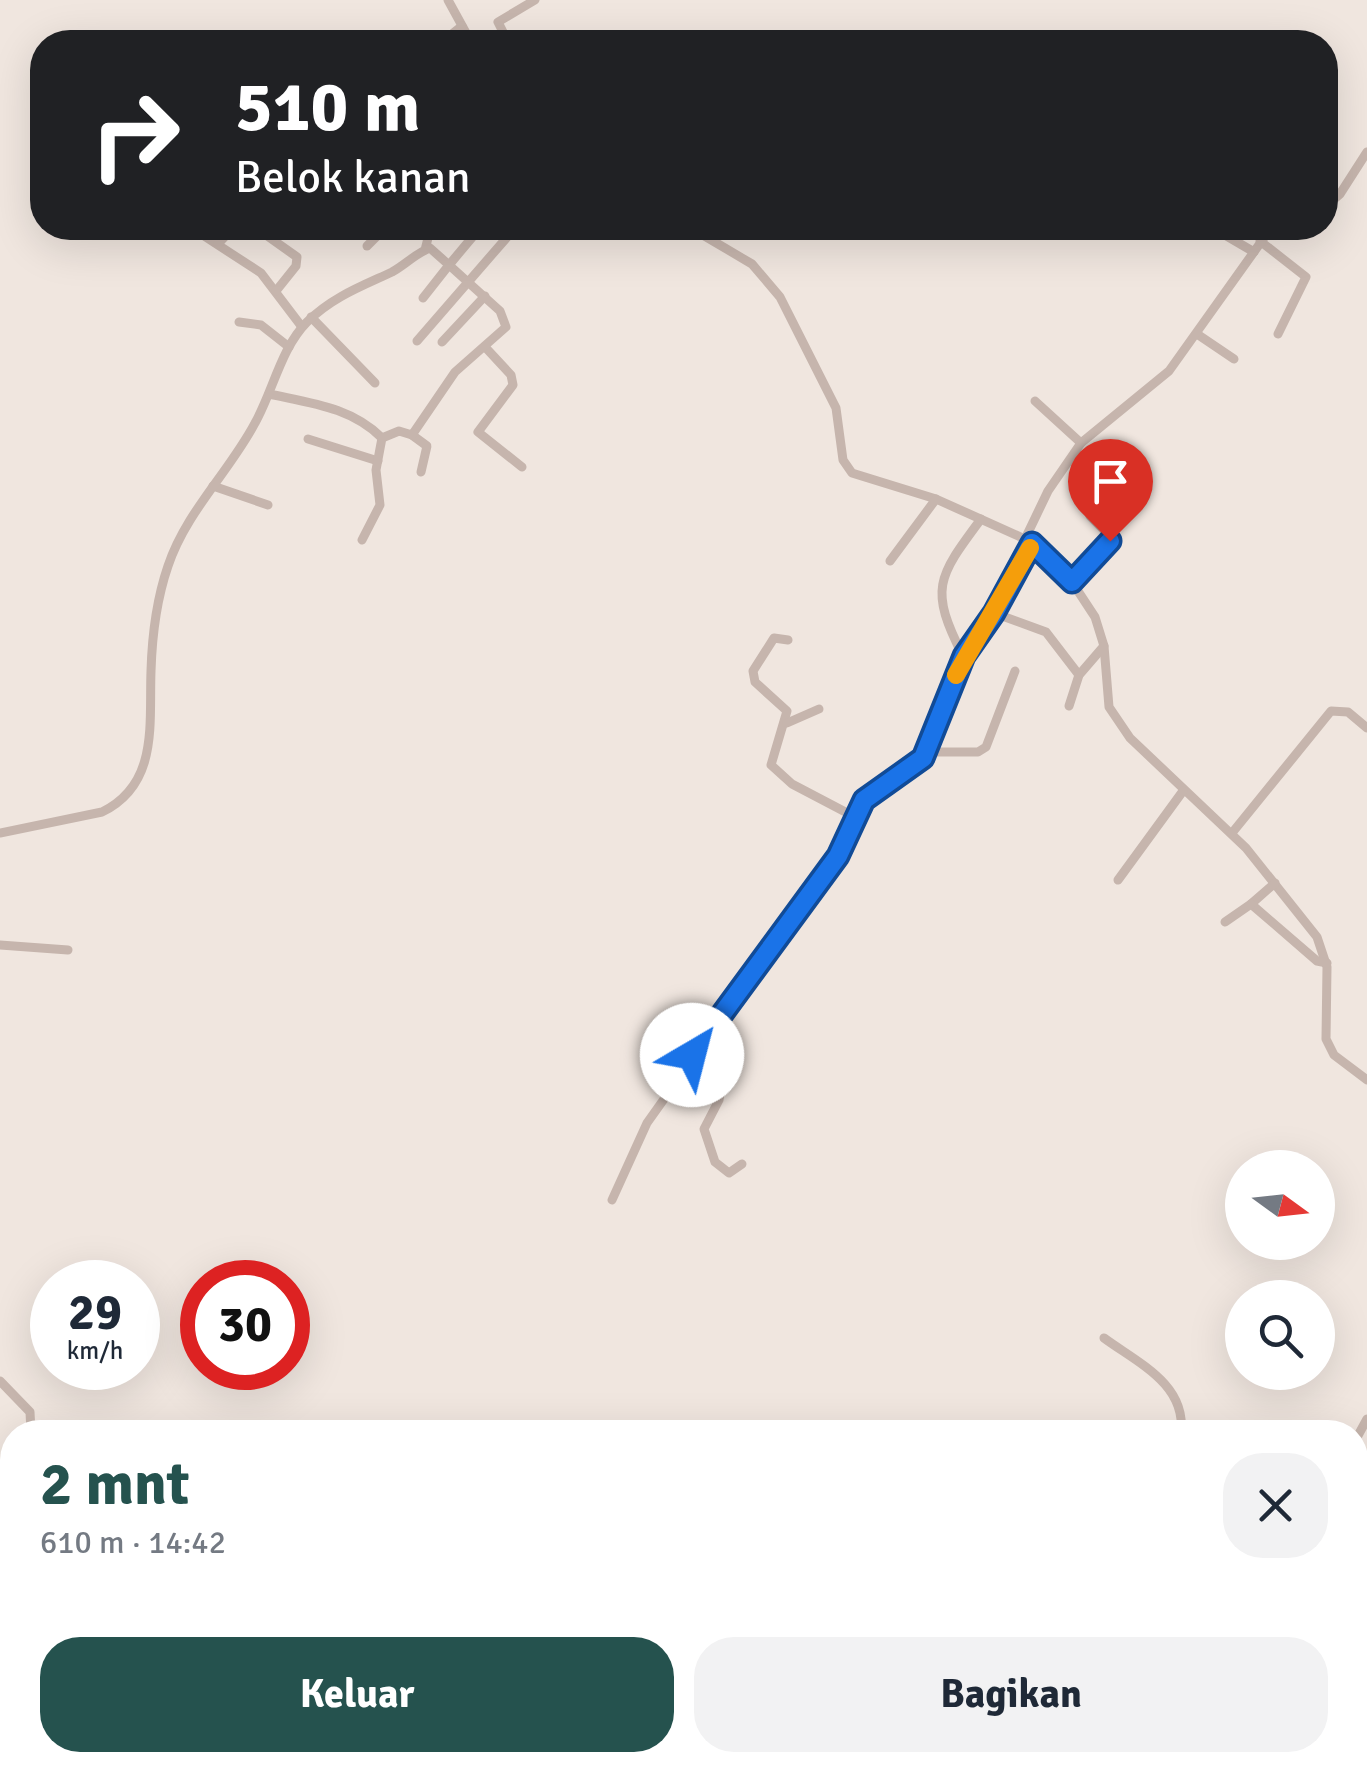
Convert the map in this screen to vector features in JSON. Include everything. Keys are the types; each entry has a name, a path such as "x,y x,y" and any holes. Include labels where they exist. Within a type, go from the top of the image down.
{"street":[{"path":"448,0 464,30"},
{"path":"502,30 498,22 535,0"},
{"path":"457,30 462,26"},
{"path":"1338,196 1367,152"},
{"path":"212,240 260,273 302,327"},
{"path":"218,244 222,240"},
{"path":"273,240 297,257 296,266 276,291"},
{"path":"368,246 374,240"},
{"path":"425,250 428,240"},
{"path":"423,298 470,240"},
{"path":"418,341 506,240"},
{"path":"719,240 752,264 780,297 836,408 847,467 862,478 936,499 1029,541 1072,582 1094,617 1104,646 1109,707 1130,738 1232,833 1317,937 1327,962 1325,1028 1330,1049 1367,1080"},
{"path":"1234,240 1254,252"},
{"path":"612,1200 647,1122 838,856 853,816 864,800 927,752 964,656 994,613 1029,541 1048,490 1081,443 1169,371 1260,242 1306,278 1278,334"},
{"path":"0,834 102,812 117,805 136,784 150,739 151,671 162,591 167,568 189,523 270,394 289,347 302,327 360,284 397,269 425,250 434,250 506,318 506,327 445,384 412,435"},
{"path":"442,342 485,296"},
{"path":"311,318 375,383"},
{"path":"239,322 261,325 289,347"},
{"path":"1197,334 1234,359"},
{"path":"486,348 514,381 511,391 478,432 522,467"},
{"path":"270,394 335,408 359,418 382,438"},
{"path":"1035,401 1081,443"},
{"path":"382,438 395,432 412,435 427,446 422,472"},
{"path":"362,540 380,505 378,462 382,438"},
{"path":"308,439 378,462"},
{"path":"1072,582 1108,546 1110,536 1090,520 1117,477"},
{"path":"213,486 268,505"},
{"path":"890,560 936,499"},
{"path":"964,656 942,614 940,599 944,572 981,519"},
{"path":"994,613 1046,632 1078,675"},
{"path":"788,640 774,638 753,678 787,711 787,723 772,758 773,770 853,816"},
{"path":"1070,706 1078,675 1104,646"},
{"path":"927,752 978,752 986,747 1015,671"},
{"path":"787,723 819,709"},
{"path":"1232,833 1331,711 1348,712 1367,728"},
{"path":"1118,880 1183,790"},
{"path":"1225,922 1275,882"},
{"path":"1251,904 1318,962 1327,962"},
{"path":"0,945 68,950"},
{"path":"692,1055 722,1082 719,1100 704,1129 712,1156 729,1173 742,1164"},
{"path":"1104,1338 1148,1369 1176,1397 1179,1420"},
{"path":"0,1381 30,1412 30,1420"}],"slow traffic":[{"path":"956,675 1030,548"}],"route":[{"path":"692,1055 838,856 853,816 864,800 927,752 964,656 994,613 1032,543 1045,551 1072,582 1110,541"}]}
